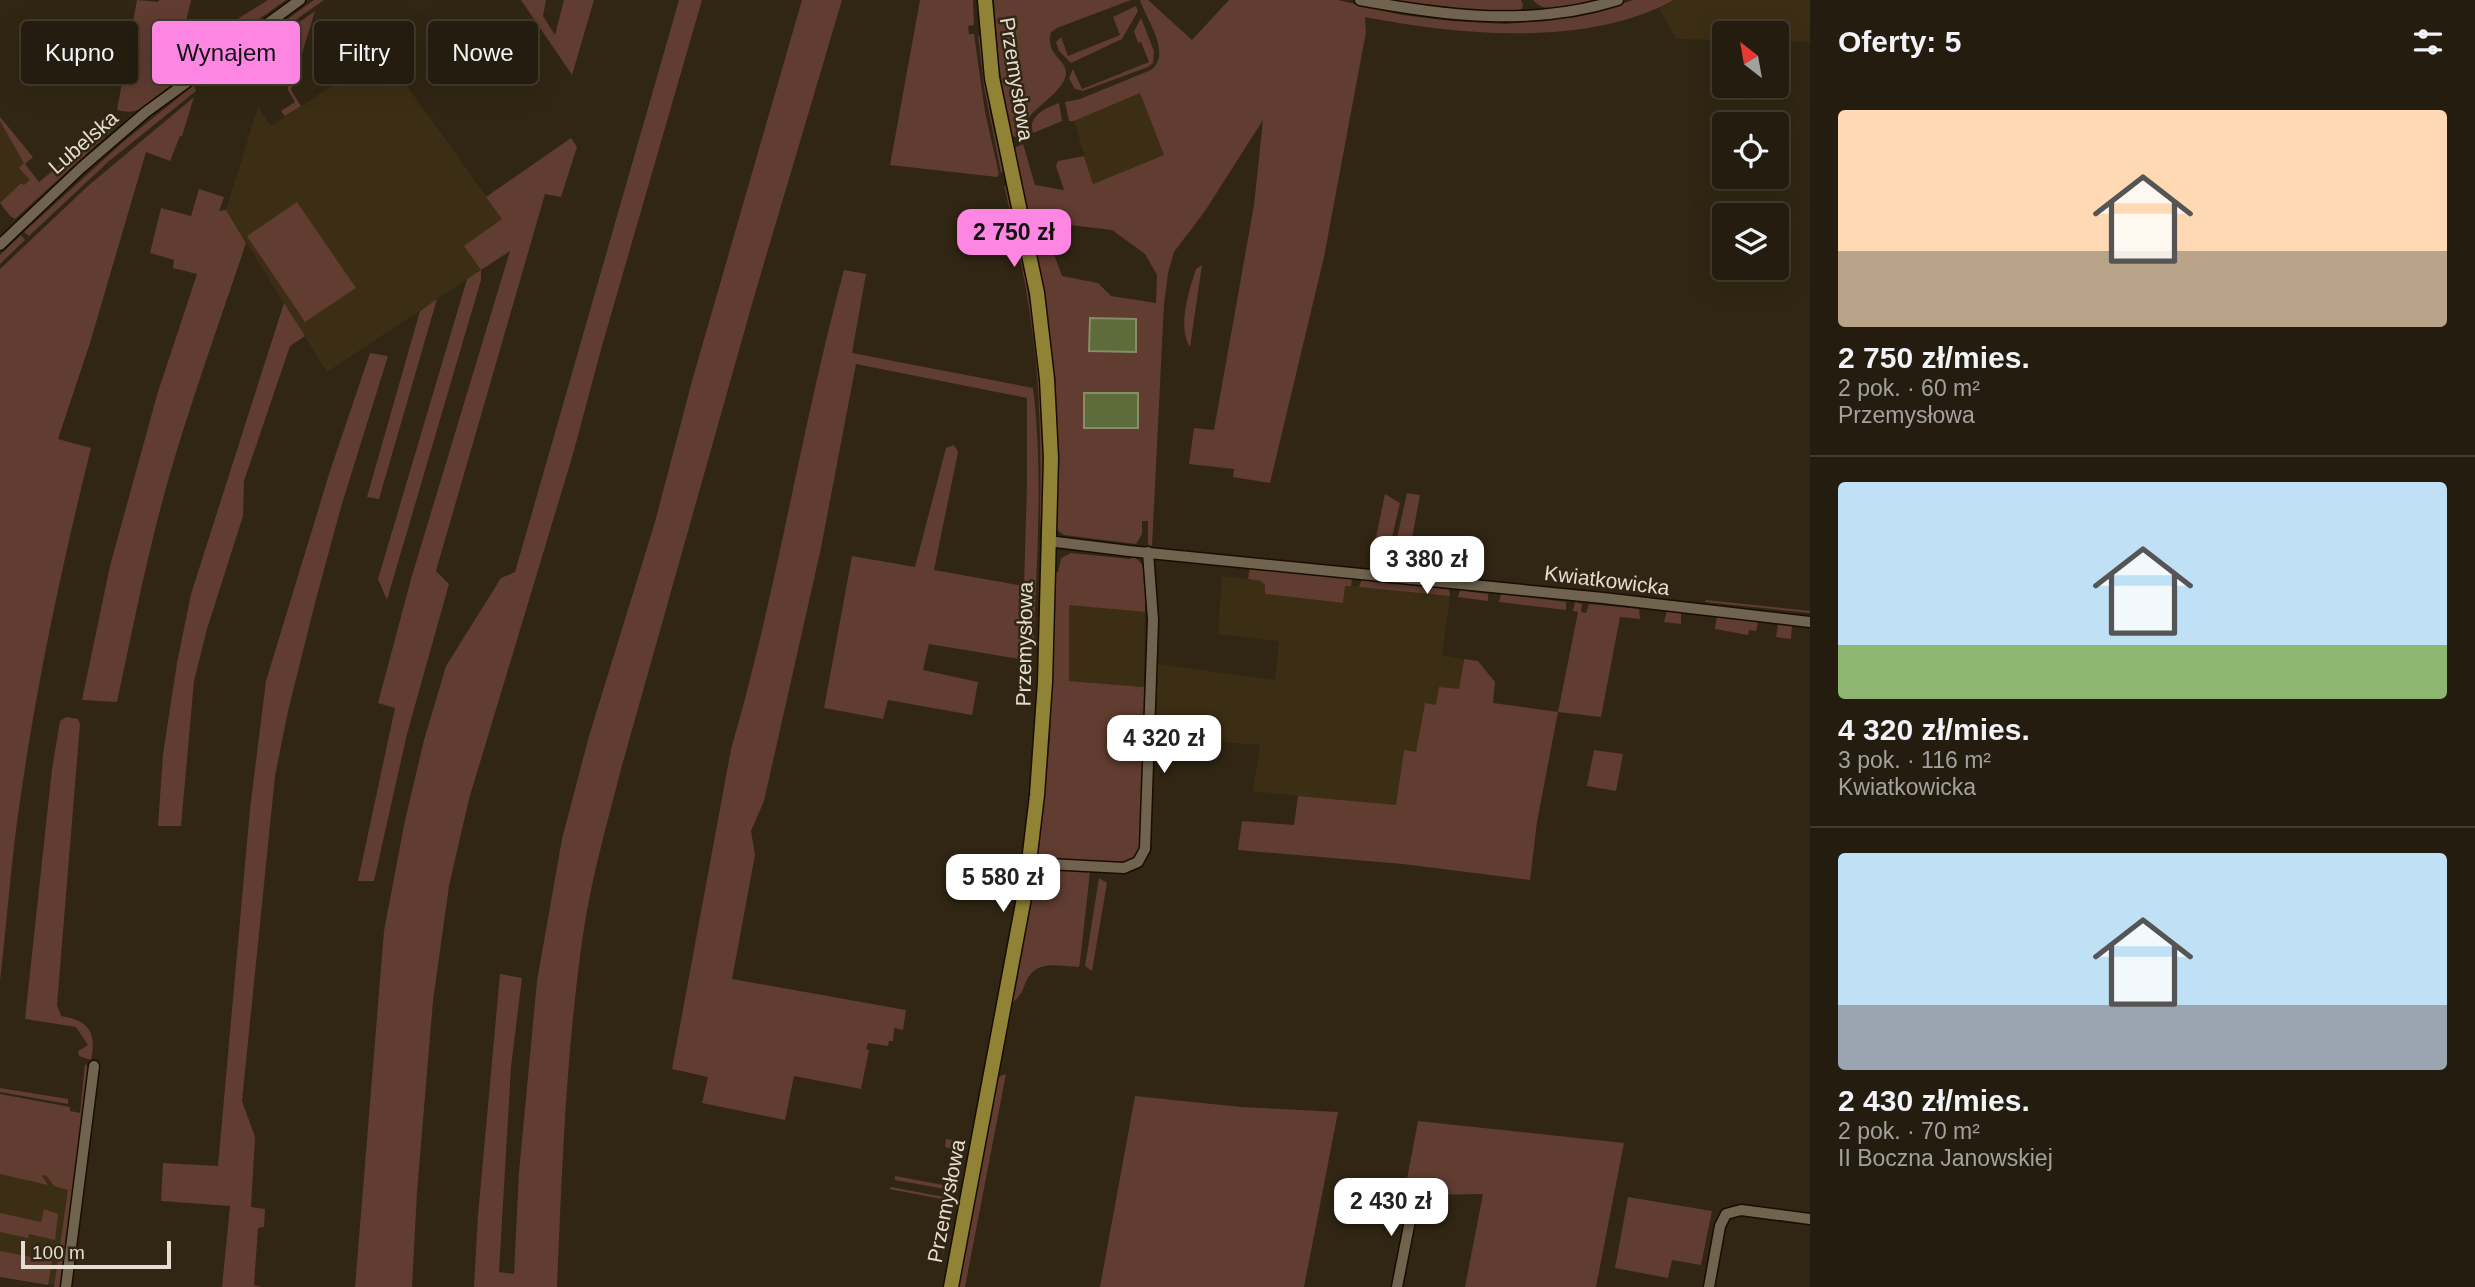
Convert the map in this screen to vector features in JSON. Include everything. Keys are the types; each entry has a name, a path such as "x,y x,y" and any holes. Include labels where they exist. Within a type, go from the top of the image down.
{"main road":[{"name":"Przemysłowa","path":"951,1287 1029,863 1044,708 1050,447 1043,341 1032,270 995,92 985,0"}],"street":[{"name":"Lubelska","path":"0,245 146,112 300,0"},
{"path":"1360,0 1439,13 1522,18 1572,11 1618,0"},
{"name":"Kwiatkowicka","path":"1048,541 1810,622"},
{"path":"1029,863 1124,868 1138,862 1144,849 1153,620 1148,552"},
{"path":"66,1287 94,1066"},
{"path":"1397,1287 1415,1195"},
{"path":"1709,1287 1720,1226 1726,1214 1741,1210 1810,1219"}],"shaded area":[{"path":"137,0 191,0 186,21 152,21 152,84 172,84 140,109 126,112 117,110 122,84 138,84 138,21 133,21"},
{"path":"268,0 286,0 257,21 240,21 239,18"},
{"path":"314,0 324,0 294,21 285,21"},
{"path":"521,0 546,0 543,16 555,35 564,0 594,0 572,75 538,25 538,21 535,21"},
{"path":"679,0 702,0 573,454 469,799 449,886 433,1001 412,1287 355,1287 384,931 404,825 424,740 446,666 501,578 515,572"},
{"path":"802,0 842,0 754,297 621,769 586,914 569,1067 557,1287 474,1287 500,974 522,978 511,1067 499,1272 514,1274 519,1172 537,981 562,839 589,736 655,522 692,381"},
{"path":"920,0 973,0 974,25 968,26 969,34 974,34 985,112 999,174 997,177 890,165"},
{"path":"994,0 1131,0 1051,32 1051,46 1065,67 1065,78 1056,91 1032,114 1021,135 1015,137 1011,135 999,65"},
{"path":"1140,0 1148,0 1192,40 1229,0 1338,0 1402,15 1506,24 1576,17 1633,0 1674,0 1640,15 1563,31 1481,32 1440,29 1365,17 1366,32 1324,257 1270,483 1233,477 1234,469 1189,464 1194,428 1214,430 1254,205 1263,120 1205,211 1174,252 1168,273 1164,304 1152,546 1148,545 1148,521 1142,521 1142,534 1136,544 1064,535 1057,530 1057,429 1046,306 1014,152 1016,147 1023,144 1035,185 1064,190 1056,166 1058,161 1084,156 1093,184 1164,155 1140,93 1074,121 1069,121 1065,102 1080,99 1151,70 1157,63 1159,46","holes":["1061,224 1112,230 1145,254 1157,275 1156,303 1111,296 1098,283 1062,276 1049,231"]},
{"path":"1387,0 1521,0 1523,5 1521,10 1514,12 1460,10"},
{"path":"1533,0 1593,0 1553,9"},
{"path":"1675,0 1810,0 1810,42 1789,41 1789,21 1712,21 1712,40 1676,39 1659,9"},
{"path":"1136,6 1138,11 1122,39 1071,63 1059,51 1056,42 1061,37 1068,56 1120,35 1113,17"},
{"path":"315,11 300,60 300,22"},
{"path":"1141,18 1154,51 1153,63 1083,91 1075,89 1069,78 1073,69 1082,89 1149,62 1134,31"},
{"path":"978,35 990,112 1003,171 1001,173 984,87"},
{"path":"288,84 293,84 291,90 301,106 285,116 281,111 295,102"},
{"path":"334,84 405,84 502,218 481,270 327,372 226,210 258,107 271,126"},
{"path":"194,85 196,91 108,162 29,236 24,232 123,142"},
{"path":"1140,93 1164,155 1093,184 1074,121"},
{"path":"194,97 182,136 170,161 146,152 90,343 58,439 91,448 60,580 34,712 17,824 0,981 0,269 88,186"},
{"path":"1059,103 1062,121 1033,133 1035,117"},
{"path":"0,117 33,157 25,164 39,182 113,121 120,123 15,219 0,203 21,183 24,185 30,180 19,168 24,163"},
{"path":"0,121 25,163 30,180 24,185 21,183 0,203"},
{"path":"571,138 577,147 561,197 545,194 436,571 449,584 407,734 374,881 358,881 395,708 378,703 411,579 510,251 481,270 464,246 502,219 486,197"},
{"path":"1004,185 1024,269 1038,354 1044,440 1040,525 1037,372 1026,288"},
{"path":"199,189 224,197 219,211 226,210 246,243 169,477 117,702 82,700 110,566 157,395 197,274 173,268 174,260 150,253 161,208 191,216"},
{"path":"297,202 356,288 305,322 247,236"},
{"path":"21,235 25,240 0,264 0,255"},
{"path":"1202,265 1190,347 1186,339 1184,319 1196,269"},
{"path":"481,270 481,280 387,600 378,579 467,279"},
{"path":"844,270 866,274 852,353 1033,388 1039,489 1033,659 1031,661 929,644 923,670 978,682 972,715 888,700 883,719 824,708 852,556 915,567 946,448 954,445 958,452 934,570 1024,586 1027,398 856,364 821,548 764,801 751,831 755,855 732,979 906,1010 903,1030 894,1028 893,1041 889,1041 888,1046 868,1043 861,1089 794,1076 785,1120 702,1103 708,1077 672,1069 731,749 762,630"},
{"path":"437,299 379,499 367,497 420,311"},
{"path":"284,303 305,336 290,346 244,481 243,516 207,629 194,681 181,826 158,826 163,754 191,594"},
{"path":"1090,318 1136,319 1136,352 1089,351"},
{"path":"370,353 388,356 341,507 315,603 275,776 242,1101 255,1137 251,1207 265,1209 264,1227 258,1228 254,1285 262,1287 222,1287 230,1206 161,1201 163,1163 218,1166 250,809 266,681 330,471"},
{"path":"1084,393 1138,393 1138,428 1084,428"},
{"path":"1407,493 1420,495 1406,571 1390,569"},
{"path":"1385,494 1400,503 1385,568 1370,566"},
{"path":"1071,553 1131,559 1132,556 1138,560 1145,573 1145,612 1069,605 1069,681 1144,687 1142,838 1136,855 1124,864 1041,860 1038,857 1050,739 1055,572 1058,572 1061,558"},
{"path":"1250,567 1352,580 1351,586 1345,586 1343,603 1265,594 1265,585 1261,581 1248,579"},
{"path":"1222,576 1261,581 1265,584 1265,594 1343,603 1345,585 1450,596 1442,655 1463,659 1459,689 1436,705 1425,704 1416,752 1404,751 1396,806 1253,791 1260,745 1154,737 1156,664 1275,680 1279,641 1218,634"},
{"path":"1362,579 1449,589 1450,596 1359,587"},
{"path":"1460,590 1488,594 1488,601 1458,597"},
{"path":"1501,594 1566,602 1566,610 1499,602"},
{"path":"1575,602 1582,604 1581,612 1586,613 1589,604 1639,609 1640,619 1620,617 1601,717 1558,712 1578,612 1573,611"},
{"path":"1705,602 1810,611 1810,613"},
{"path":"1068,604 1145,612 1144,687 1068,681"},
{"path":"1667,611 1681,613 1681,624 1664,622"},
{"path":"1717,616 1758,622 1756,631 1749,630 1748,635 1715,629"},
{"path":"1778,624 1792,625 1791,639 1776,637"},
{"path":"1464,659 1478,661 1495,682 1493,703 1558,712 1537,822 1530,880 1403,864 1238,850 1242,821 1294,825 1298,796 1396,805 1404,750 1416,752 1425,703 1436,705 1439,687 1459,689"},
{"path":"66,717 78,719 80,724 57,1005 61,1016 78,1021 89,1029 93,1042 91,1060 79,1056 78,1051 88,1045 76,1027 25,1019 52,769 60,721"},
{"path":"1594,750 1623,754 1616,791 1587,786"},
{"path":"1044,867 1090,872 1079,967 1040,967 1029,976 1020,995 1013,1002 1037,872"},
{"path":"1099,878 1107,883 1092,971 1085,966"},
{"path":"85,1064 90,1069 62,1287 54,1287 68,1190 54,1186 46,1175 42,1176 48,1185 0,1174 0,1094 70,1107 70,1111 80,1113"},
{"path":"1006,1074 965,1287 958,1287 996,1081"},
{"path":"0,1088 68,1099 68,1104 0,1092"},
{"path":"1135,1096 1241,1107 1338,1112 1304,1287 1100,1287"},
{"path":"0,1098 80,1113 58,1286 0,1273"},
{"path":"1418,1121 1624,1143 1596,1287 1465,1287 1483,1194 1422,1195 1416,1186 1406,1184"},
{"path":"946,1139 965,1142 956,1191 895,1180 895,1176 954,1187 961,1151 945,1147"},
{"path":"891,1187 955,1199 941,1265 952,1201 889,1189"},
{"path":"1628,1197 1712,1211 1701,1265 1672,1260 1668,1278 1615,1268"},
{"path":"44,1209 58,1214 55,1240 29,1234 28,1238 0,1232 0,1213 41,1222"},
{"path":"0,1251 52,1261 48,1285 0,1277"}]}
